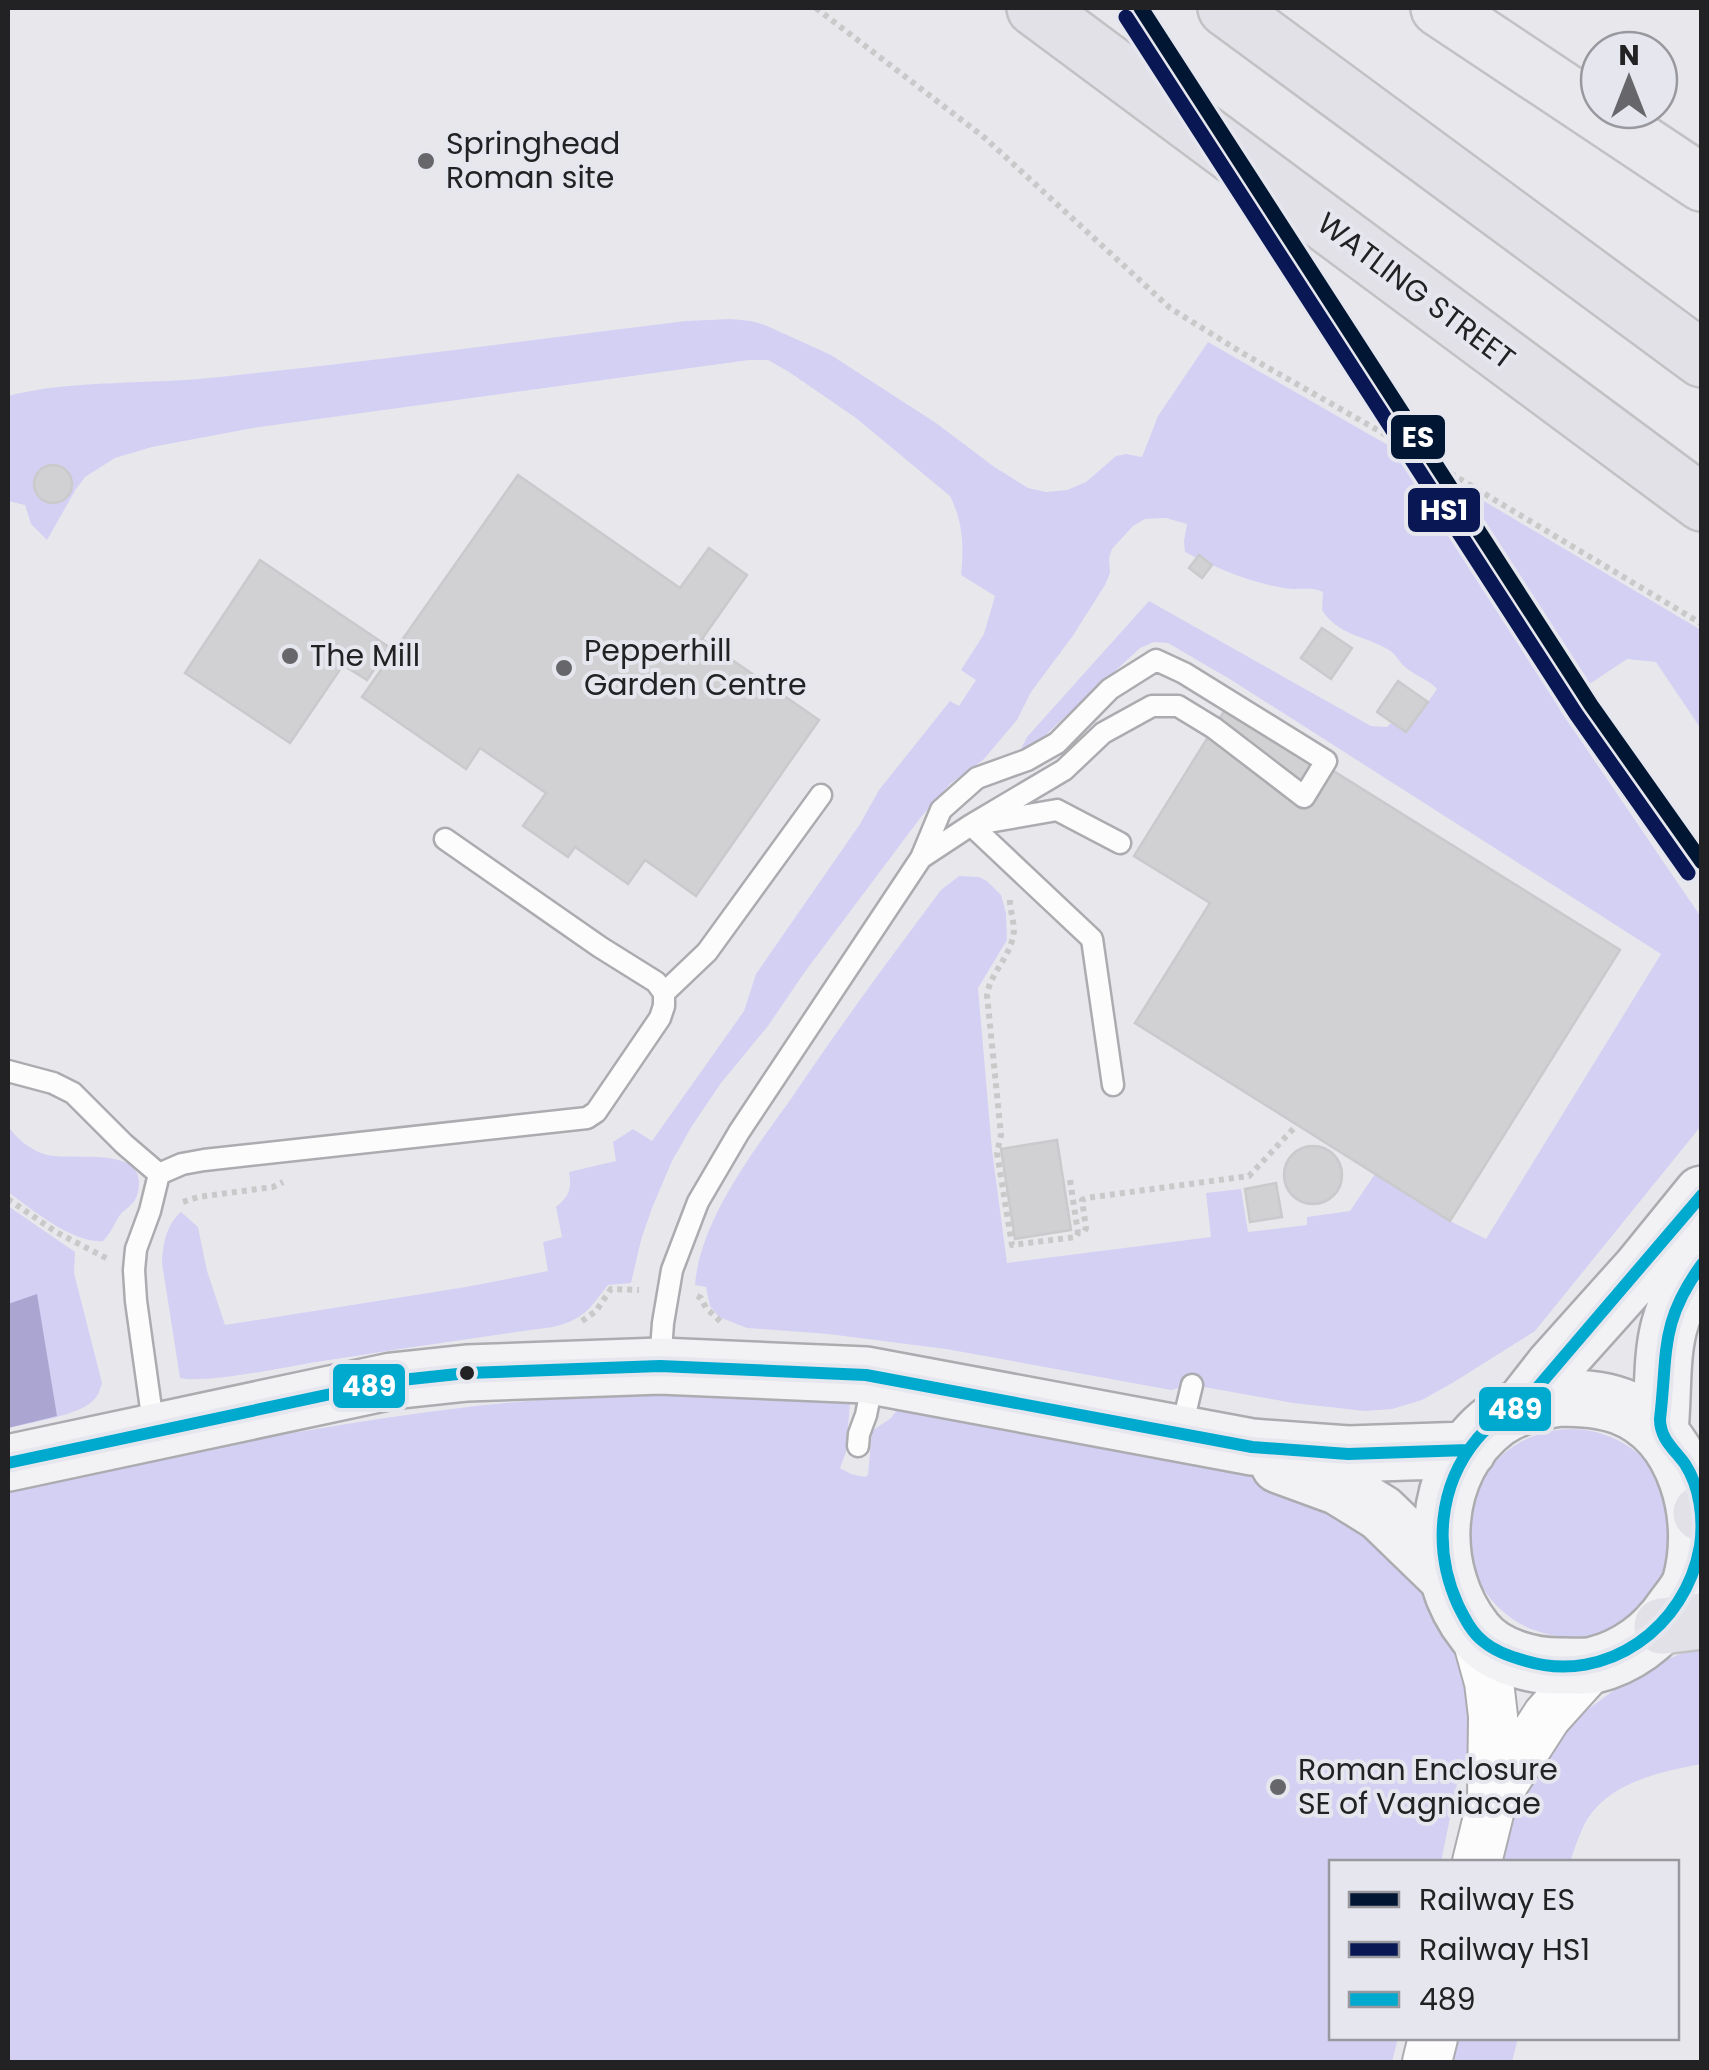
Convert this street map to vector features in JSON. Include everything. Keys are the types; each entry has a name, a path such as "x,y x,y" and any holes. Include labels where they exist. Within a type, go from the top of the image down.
{"highway":[{"name":"WATLING STREET","path":"1035,8 1702,502"},
{"path":"1226,8 1702,359"},
{"path":"1254,8 1504,214"},
{"path":"1602,430 1657,502 1702,542"}],"main road":[{"path":"1440,8 1702,183"},
{"path":"1522,1407 1702,1194"},
{"path":"1660,1432 1667,1328 1678,1298 1702,1263"},
{"path":"8,1464 392,1381 660,1366 873,1377 1186,1408 1283,1468 1339,1487 1381,1513 1448,1578"},
{"path":"1560,1398 1597,1400 1626,1409 1660,1432 1688,1469 1701,1513 1700,1549 1682,1624 1593,1665 1544,1667 1502,1654 1476,1635 1448,1578 1440,1531 1443,1508 1468,1450 1497,1419 1522,1407 1560,1398"},
{"path":"1252,1446 1348,1454 1468,1450"}],"street":[{"path":"1476,1635 1492,1706 1492,1801 1477,1860"},
{"path":"1492,1801 1547,1716 1593,1665"}],"lane":[{"path":"660,1366 672,1270 698,1202 757,1105 922,858 940,810 976,778 1027,760 1056,743 1110,689 1156,660 1184,673 1326,761 1304,797 1202,720 1178,706 1152,706 1104,733 1064,770 922,858"},
{"path":"664,993 707,952 821,795"},
{"path":"971,826 1056,810 1120,843"},
{"path":"971,826 1092,939 1113,1086"},
{"path":"159,1174 182,1164 587,1118 596,1112 660,1018 664,993 656,982 445,839"},
{"path":"8,1071 73,1093 159,1174"},
{"path":"154,1432 134,1262 159,1174"},
{"path":"858,1446 873,1377"}],"path":[{"path":"816,8 985,138 1170,308 1702,624"},
{"path":"1027,876 1009,900 1013,940 987,991 1001,1135 997,1153 1011,1244 1076,1237 1084,1232 1084,1198 1249,1176 1295,1126"},
{"path":"1070,1180 1078,1233"},
{"path":"8,1199 95,1254 134,1262"}],"shaded area":[{"path":"731,319 765,325 831,355 936,423 993,466 1028,488 1046,492 1067,490 1086,482 1116,456 1142,457 1158,416 1208,342 1701,630 1701,729 1656,662 1627,659 1564,701 1560,710 1701,917 1701,1126 1535,1331 1422,1400 1392,1409 1365,1411 1182,1383 1171,1390 946,1349 747,1328 719,1317 710,1306 706,1287 695,1285 707,1235 747,1161 941,890 959,876 987,881 1001,895 1006,913 1007,940 978,988 992,1150 1007,1263 1211,1237 1206,1193 1241,1189 1248,1232 1307,1225 1307,1217 1350,1211 1375,1174 1486,1239 1661,954 1168,643 1154,642 1140,648 1041,739 1020,751 1027,737 1149,601 1371,726 1387,727 1392,722 1407,732 1437,689 1405,667 1389,650 1336,625 1322,610 1323,592 1271,585 1208,564 1185,552 1187,524 1166,518 1145,519 1112,549 1105,585 1031,692 1017,720 983,760 950,784 921,817 768,1026 721,1083 672,1161 641,1240 631,1283 608,1285 579,1317 553,1327 243,1375 180,1378 162,1263 166,1235 181,1212 198,1227 207,1271 225,1325 548,1271 543,1242 562,1237 556,1207 568,1192 569,1172 616,1161 613,1142 633,1129 652,1141 744,1011 756,974 860,824 879,790 950,701 959,706 976,680 961,670 984,634 995,596 961,575 962,534 950,496 856,418 768,360 253,428 152,447 115,458 85,477 47,540 31,524 25,505 8,501 8,396 58,387 219,377 686,321"},
{"path":"8,1126 24,1143 44,1154 116,1159 136,1171 136,1198 103,1241 66,1231 8,1192"},
{"path":"8,1206 75,1252 74,1273 102,1383 92,1402 82,1408 8,1428"},
{"path":"37,1294 57,1416 8,1428 8,1304"},
{"path":"714,1395 850,1403 846,1452 840,1468 865,1477 872,1431 899,1407 1225,1461 1311,1490 1409,1571 1466,1673 1474,1771 1460,1769 1441,1860 1329,1860 1329,2040 1398,2040 1392,2062 8,2062 8,1490 324,1428 403,1415 563,1398"},
{"path":"1571,1429 1611,1437 1645,1459 1667,1493 1675,1533 1667,1573 1645,1607 1611,1629 1571,1637 1531,1629 1497,1607 1475,1573 1467,1533 1475,1493 1497,1459 1531,1437"},
{"path":"1701,1646 1701,1764 1639,1780 1611,1795 1588,1818 1571,1860 1495,1860 1505,1824 1567,1725 1655,1664"},
{"path":"1454,2040 1518,2040 1512,2062 1449,2062"}],"building":[{"path":"53,465 67,470 72,484 67,498 53,503 39,498 34,484 39,470"},
{"name":"Pepperhill Garden Centre","path":"518,475 680,588 709,548 747,575 702,639 819,720 696,896 645,860 628,884 575,847 568,857 523,826 546,793 480,748 466,769 362,697"},
{"path":"1199,555 1212,565 1202,578 1189,568"},
{"name":"The Mill","path":"260,560 389,647 367,680 343,665 290,743 185,673"},
{"path":"1322,628 1352,648 1331,679 1301,658"},
{"path":"1398,681 1428,702 1406,732 1377,712"},
{"path":"1228,705 1620,950 1450,1221 1135,1023 1210,903 1134,856"},
{"path":"1057,1140 1071,1230 1015,1239 1001,1149"},
{"path":"1313,1146 1334,1154 1342,1175 1334,1196 1313,1204 1292,1196 1284,1175 1292,1154"},
{"path":"1276,1183 1282,1217 1250,1222 1245,1189"}],"rail line":[{"name":"ES","path":"1141,8 1591,705 1702,862"},
{"name":"HS1","path":"1126,17 1576,714 1688,873"}],"transit line":[{"name":"489","path":"1702,1195 1525,1402 1482,1433 1454,1477 1447,1498 1443,1541 1450,1584 1472,1630 1499,1651 1556,1666 1585,1665 1613,1657 1638,1643 1678,1602 1692,1575 1700,1546 1701,1514 1690,1473 1665,1438 1660,1419 1672,1321 1702,1264"},
{"name":"489","path":"8,1463 392,1381 467,1373 660,1366 866,1375 1252,1447 1348,1454 1468,1450"}],"place":[{"name":"Springhead Roman site","path":"426,161"},
{"name":"The Mill","path":"290,656"},
{"name":"Pepperhill Garden Centre","path":"564,668"},
{"name":"Roman Enclosure SE of Vagniacae","path":"1278,1787"}]}
